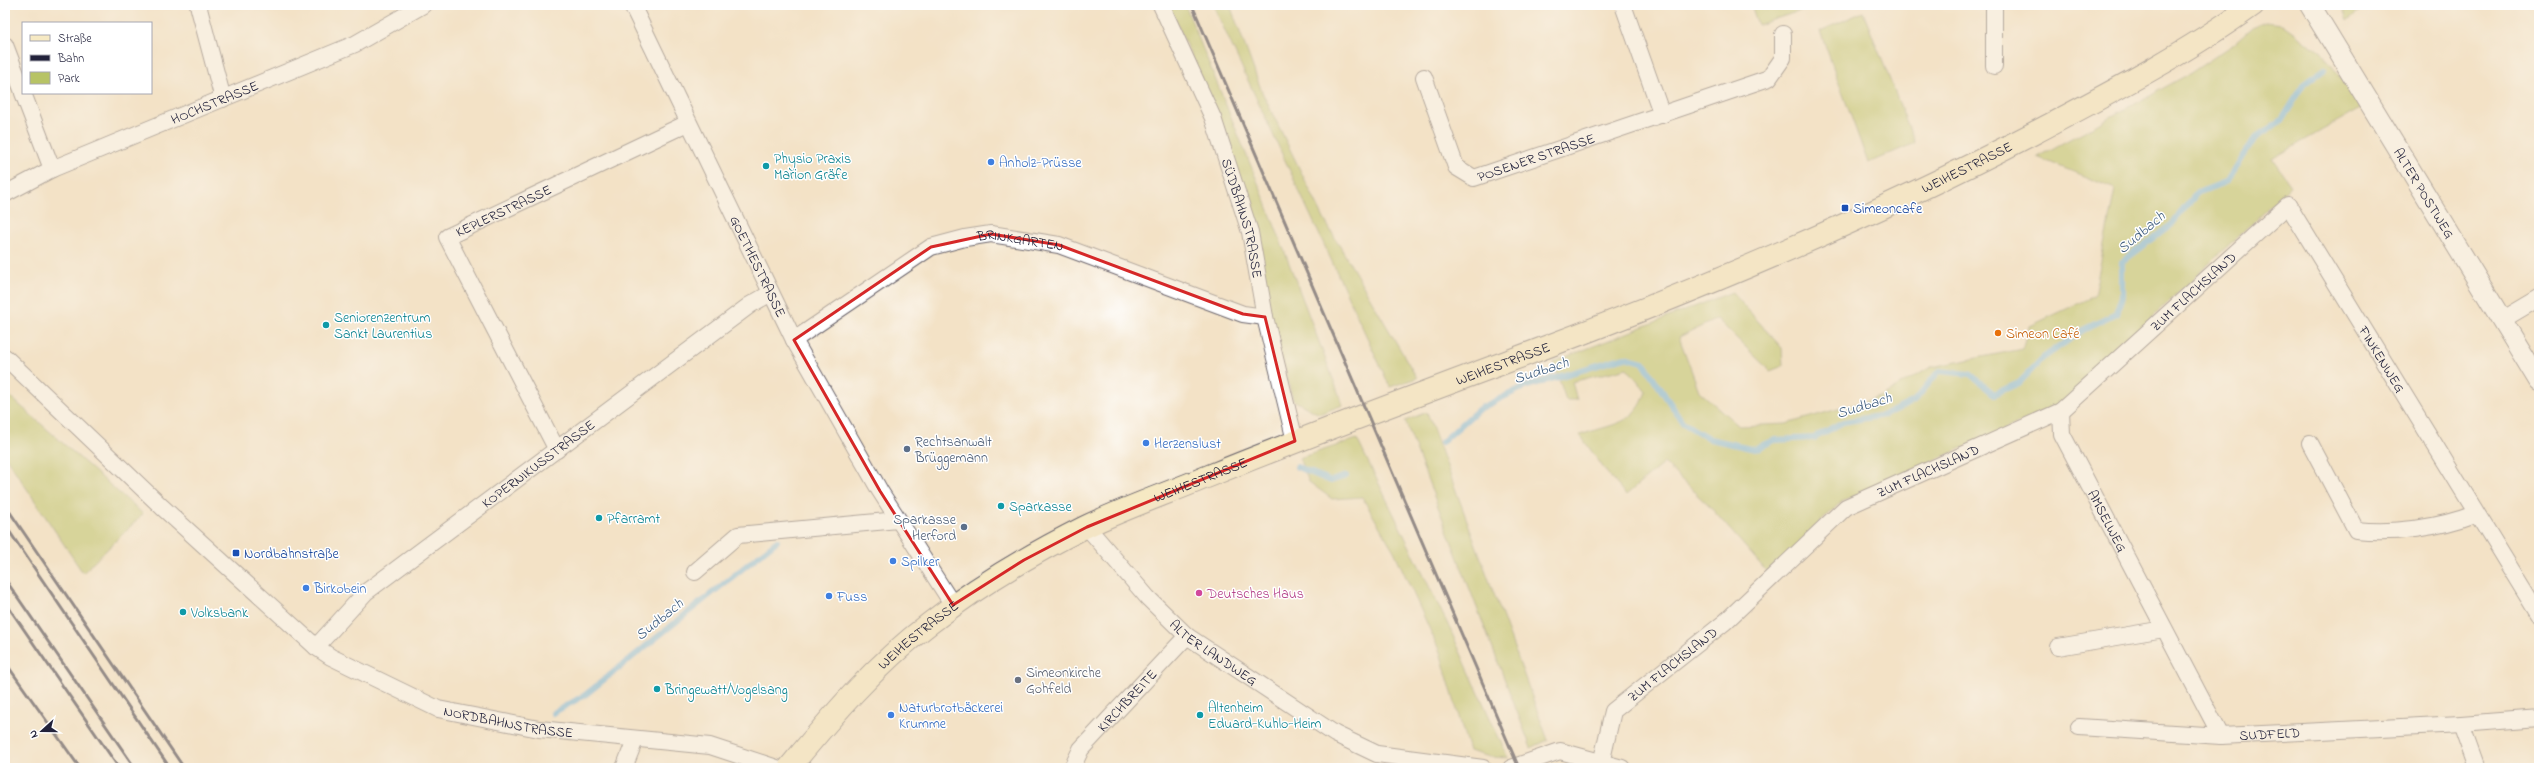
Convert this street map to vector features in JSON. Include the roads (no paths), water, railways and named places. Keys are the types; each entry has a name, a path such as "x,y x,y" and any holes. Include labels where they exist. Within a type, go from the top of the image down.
{"main road":[{"name":"WEIHESTRASSE","path":"789,768 839,707 880,666 953,606 1024,560 1087,526 1295,441 1651,307 1870,214 1990,156 2105,96 2166,62 2253,5"}],"street":[{"path":"198,5 223,99"},
{"name":"HOCHSTRASSE","path":"5,194 52,169 355,44 422,5"},
{"name":"GOETHESTRASSE","path":"632,5 794,340 898,520 953,606"},
{"name":"SÜDBAHNSTRASSE","path":"1161,5 1213,118 1250,232 1265,317 1295,441"},
{"path":"1623,5 1662,115"},
{"path":"1994,5 1994,66"},
{"name":"ALTER POSTWEG","path":"2310,5 2539,381"},
{"name":"POSENER STRASSE","path":"1424,77 1456,167 1474,178 1769,78 1783,58 1783,34"},
{"path":"5,45 22,90"},
{"path":"23,94 52,169"},
{"name":"KEPLERSTRASSE","path":"557,450 447,238 688,123"},
{"name":"ZUM FLACHSLAND","path":"1600,765 1612,711 1725,622 1846,507 2061,411 2288,205"},
{"name":"FINKENWEG","path":"2288,205 2475,514 2539,615"},
{"name":"BRINKGARTEN","path":"794,340 931,247 965,238 991,234 1059,245 1243,314 1265,317"},
{"name":"KOPERNIKUSSTRASSE","path":"316,647 366,592 750,305 771,293"},
{"path":"2502,320 2539,298"},
{"name":"NORDBAHNSTRASSE","path":"5,357 162,507 316,647 438,710 539,730 710,746 777,768"},
{"name":"AMSELWEG","path":"2061,411 2062,434 2220,736"},
{"path":"2310,443 2356,530 2380,532 2456,521 2475,514"},
{"path":"694,572 738,535 898,520"},
{"name":"ALTER LANDWEG","path":"1087,526 1148,598 1187,636 1335,734 1377,754 1483,768"},
{"path":"2058,647 2164,629"},
{"name":"KIRCHBREITE","path":"1072,768 1082,749 1187,636"},
{"name":"SUDFELD","path":"2079,727 2220,736 2461,724 2539,718"},
{"path":"2461,724 2477,768"},
{"path":"624,768 634,740"},
{"path":"1511,768 1560,751 1600,765 1622,768"}],"waterway":[{"name":"Sudbach","path":"1442,442 1479,409 1524,387 1625,357 1643,362 1683,423 1710,439 1755,449 1775,440 1814,438 1843,422 1885,415 1914,401 1939,371 1970,374 1994,394 2019,383 2043,358 2083,330 2116,314 2122,296 2122,262 2171,225 2197,193 2228,181 2255,138 2282,120 2305,83 2324,69"},
{"name":"Sudbach","path":"1297,467 1331,481 1346,476"},
{"name":"Sudbach","path":"553,713 585,695 777,541"}],"railway":[{"path":"1192,5 1519,768"},
{"path":"5,505 184,768"},
{"path":"5,525 170,768"},
{"path":"5,579 135,768"},
{"path":"5,602 119,768"},
{"path":"5,662 80,768"}],"place":[{"name":"Anholz-Prüsse","path":"991,162"},
{"name":"Physio Praxis Marion Gräfe","path":"766,166"},
{"name":"Simeoncafe","path":"1845,208"},
{"name":"Seniorenzentrum Sankt Laurentius","path":"326,325"},
{"name":"Simeon Café","path":"1998,333"},
{"name":"Herzenslust","path":"1146,443"},
{"name":"Rechtsanwalt Brüggemann","path":"907,449"},
{"name":"Sparkasse","path":"1001,506"},
{"name":"Pfarramt","path":"599,518"},
{"name":"Sparkasse Herford","path":"964,527"},
{"name":"Nordbahnstraße","path":"236,553"},
{"name":"Spilker","path":"893,561"},
{"name":"Birkobein","path":"306,588"},
{"name":"Deutsches Haus","path":"1199,593"},
{"name":"Fuss","path":"829,596"},
{"name":"Volksbank","path":"183,612"},
{"name":"Simeonkirche Gohfeld","path":"1018,680"},
{"name":"Bringewatt/Vogelsang","path":"657,689"},
{"name":"Naturbrotbäckerei Krumme","path":"891,715"},
{"name":"Altenheim Eduard-Kuhlo-Heim","path":"1200,715"}]}
